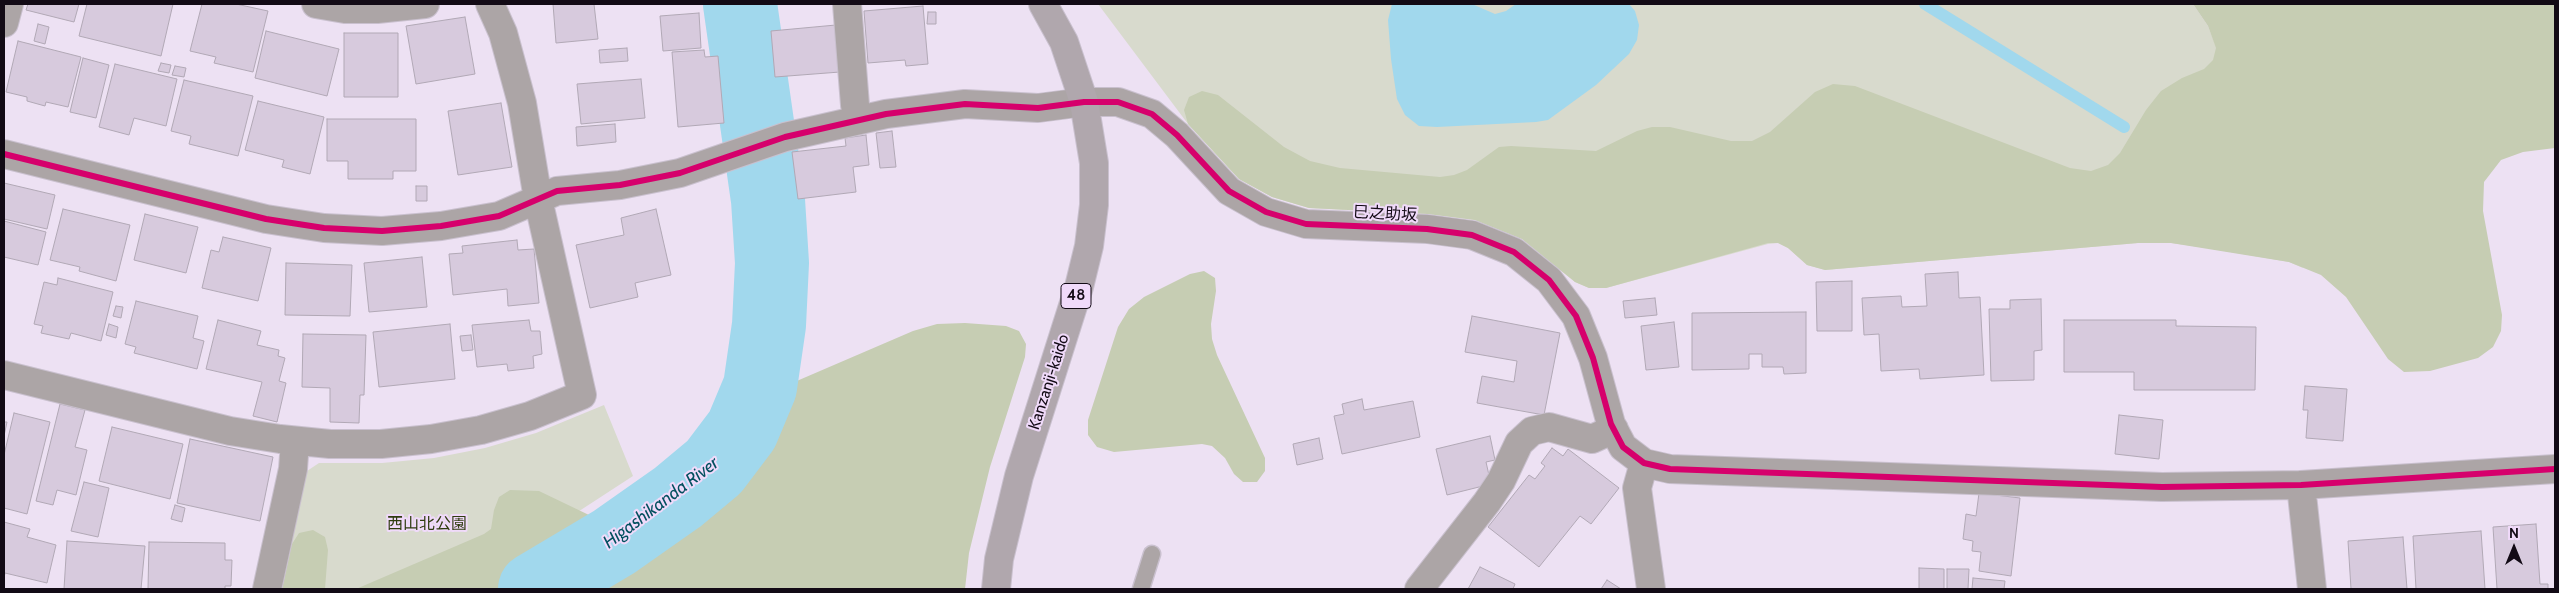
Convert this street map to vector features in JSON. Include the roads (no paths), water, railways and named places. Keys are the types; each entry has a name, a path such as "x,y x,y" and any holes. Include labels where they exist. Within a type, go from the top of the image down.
{"main road":[{"name":"Kanzanji-kaido","path":"996,589 999,558 1019,476 1079,287 1089,246 1094,205 1094,163 1084,102 1064,42 1043,4"}],"street":[{"path":"4,23 9,4"},
{"path":"316,4 345,9 377,9 425,4"},
{"path":"4,375 230,431 295,441 330,444 381,444 431,440 481,430 530,416 582,394 538,199 522,103 513,67 490,4"},
{"path":"847,4 855,105 858,120"},
{"name":"巳之助坂","path":"4,154 266,219 324,228 382,231 441,226 499,216 557,191 620,185 658,178 741,153 785,137 858,120 937,106 965,104 1038,108 1084,102 1118,102 1152,114 1177,135 1230,191 1266,212 1306,224 1427,229 1472,235 1514,252 1549,280 1576,316 1593,358 1614,428 1623,447 1644,463"},
{"path":"1419,589 1487,502 1501,481 1519,443 1532,431 1549,427 1592,440 1614,428"},
{"path":"267,589 292,469 295,441"},
{"path":"1651,589 1637,488 1644,463 1670,469 2162,487 2301,485 2555,469"},
{"path":"2301,485 2312,589"}],"lane":[{"path":"1141,589 1152,554"}],"water":[{"path":"1392,4 1472,4 1495,14 1506,11 1516,4 1629,4 1635,11 1639,25 1637,40 1629,54 1596,85 1548,120 1437,127 1419,126 1405,115 1397,99 1388,20"}],"waterway":[{"name":"Higashikanda River","path":"535,589 614,542 678,497 714,467 742,430 760,387 769,325 772,263 768,200 740,4"},
{"path":"1925,4 2124,127"}],"park label":[{"name":"西山北公園","path":"427,524"}]}
